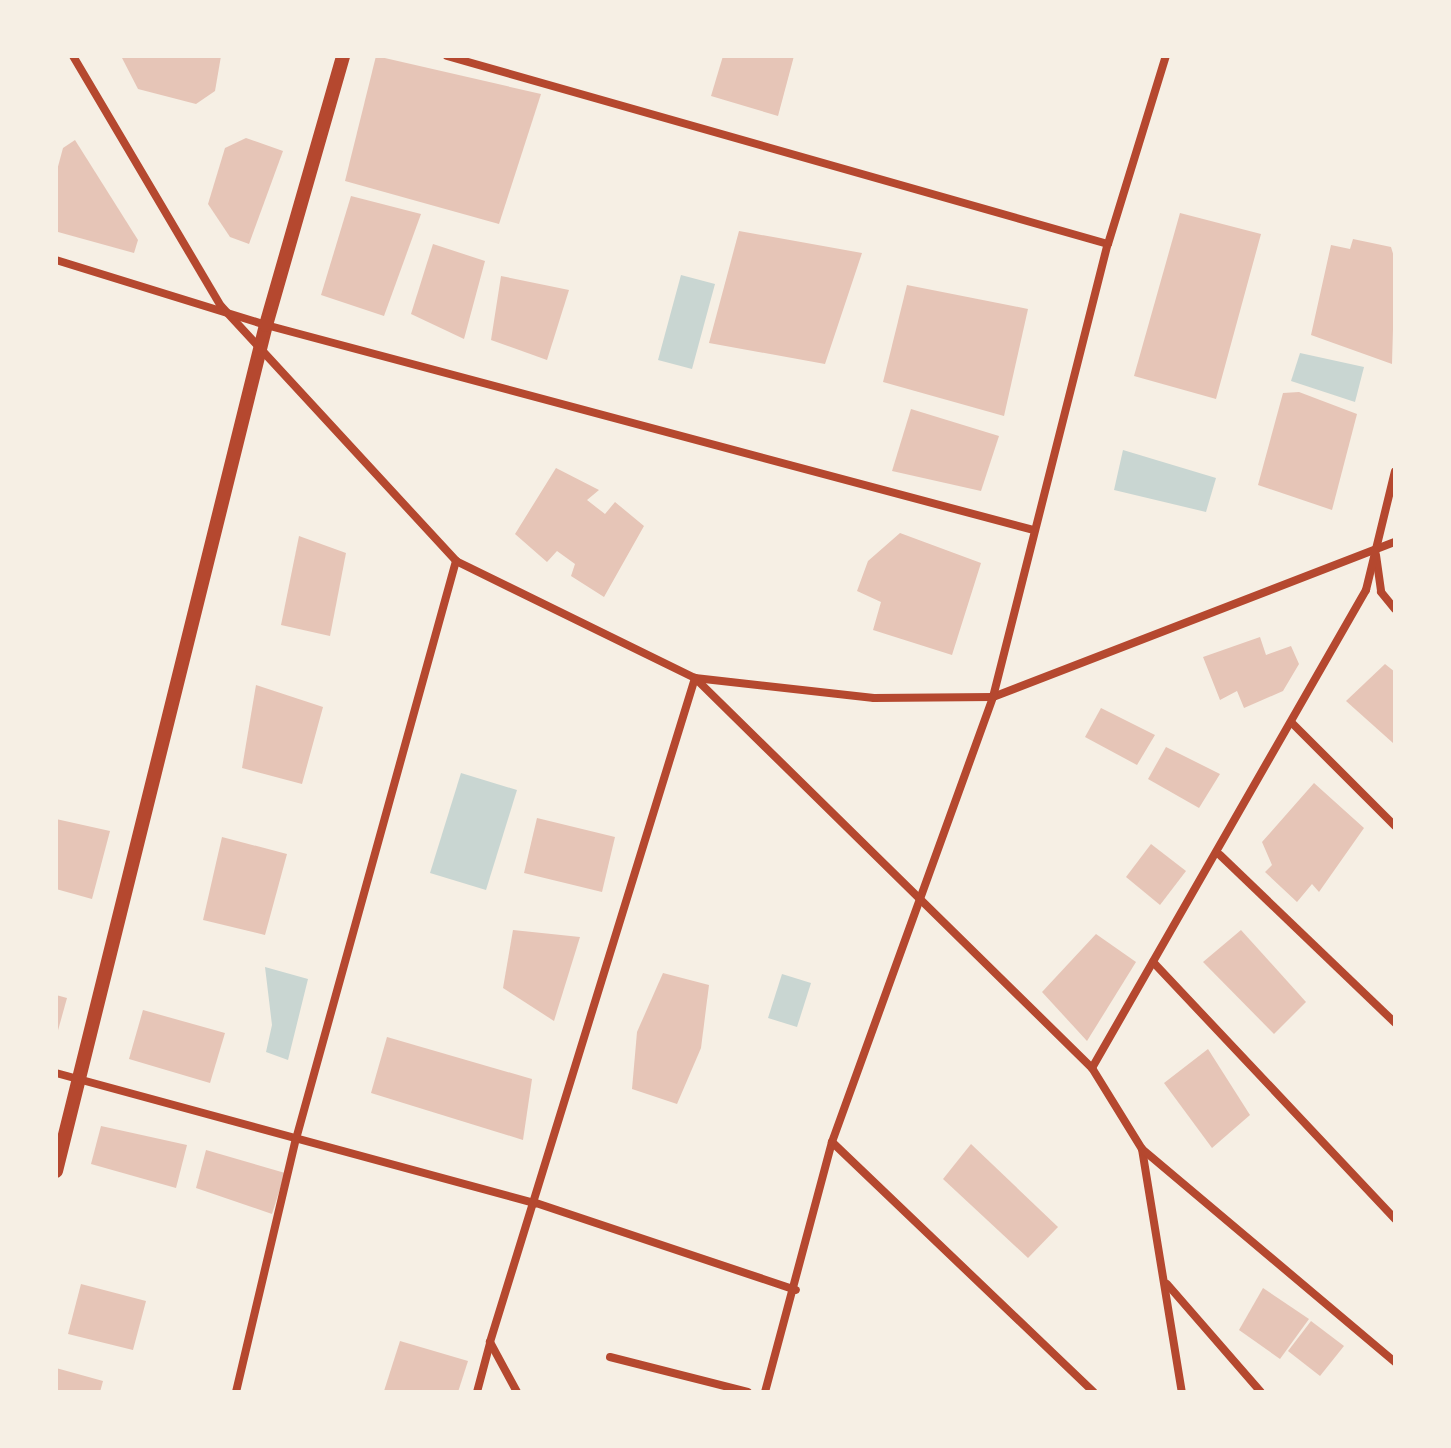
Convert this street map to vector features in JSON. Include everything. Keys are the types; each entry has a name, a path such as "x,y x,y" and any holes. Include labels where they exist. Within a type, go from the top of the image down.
{"street":[{"path":"73,56 221,306 456,561 695,678 918,901 1092,1068 1142,1149 1395,1362"},
{"path":"56,1171 266,325 343,56"},
{"path":"447,56 1108,244"},
{"path":"765,1392 796,1290 832,1142 993,697 1108,244 1166,56"},
{"path":"56,260 221,306 266,325 1033,530"},
{"path":"1092,1068 1220,855 1366,590 1395,471"},
{"path":"695,678 874,698 993,697 1395,542"},
{"path":"1375,548 1381,592 1395,609"},
{"path":"236,1392 296,1139 456,561"},
{"path":"477,1392 695,678"},
{"path":"1292,723 1395,826"},
{"path":"1220,855 1395,1023"},
{"path":"1153,962 1395,1219"},
{"path":"56,1073 536,1203 796,1290"},
{"path":"832,1142 1094,1392"},
{"path":"1142,1149 1182,1392"},
{"path":"1165,1282 1261,1392"},
{"path":"490,1342 517,1392"},
{"path":"610,1357 748,1392"}],"shaded area":[{"path":"681,275 715,284 692,369 658,360"},
{"path":"1300,353 1364,367 1355,402 1291,381"},
{"path":"1123,450 1216,478 1206,512 1114,490"},
{"path":"461,773 517,790 486,890 430,873"},
{"path":"265,967 308,979 288,1060 266,1052 272,1025"},
{"path":"782,974 811,983 797,1027 768,1018"}],"building":[{"path":"121,56 221,56 215,91 196,104 138,89"},
{"path":"376,56 541,94 499,224 345,181"},
{"path":"723,56 794,56 778,116 711,96"},
{"path":"246,138 283,151 249,244 230,237 208,204 225,148"},
{"path":"75,140 138,240 134,253 58,232 56,174 63,148"},
{"path":"351,196 421,214 384,316 321,295"},
{"path":"1180,213 1261,234 1216,399 1134,376"},
{"path":"739,231 862,253 825,364 709,343"},
{"path":"1353,239 1391,247 1395,260 1392,364 1311,335 1331,245 1350,249"},
{"path":"433,244 485,261 464,339 411,314"},
{"path":"501,276 569,290 547,360 491,340"},
{"path":"907,285 1028,309 1004,416 883,382"},
{"path":"1299,392 1357,414 1332,510 1258,485 1283,393"},
{"path":"911,409 999,436 981,491 892,471"},
{"path":"556,468 599,490 587,500 605,514 615,502 644,526 604,597 571,576 575,564 557,551 547,562 515,534"},
{"path":"900,533 981,563 952,655 873,630 881,602 857,591 868,561"},
{"path":"299,536 346,553 330,636 281,625"},
{"path":"1260,637 1266,655 1291,646 1299,664 1283,691 1244,708 1237,691 1220,700 1203,657"},
{"path":"1385,664 1395,672 1393,743 1346,701"},
{"path":"256,685 323,707 302,784 242,768"},
{"path":"1101,708 1155,735 1137,765 1085,737"},
{"path":"1166,747 1220,774 1199,808 1148,779"},
{"path":"1314,783 1364,828 1319,892 1312,884 1297,902 1265,872 1272,865 1262,842"},
{"path":"537,818 615,837 602,892 524,873"},
{"path":"56,819 110,831 92,899 56,889"},
{"path":"222,837 287,854 265,935 203,920"},
{"path":"1151,844 1186,871 1160,905 1126,877"},
{"path":"513,930 580,937 554,1021 503,988"},
{"path":"1241,930 1306,1002 1274,1034 1203,962"},
{"path":"1096,934 1136,962 1087,1041 1042,992"},
{"path":"663,973 709,985 701,1048 677,1104 632,1089 637,1032"},
{"path":"56,995 67,998 57,1034 56,1034"},
{"path":"143,1010 225,1033 210,1083 129,1059"},
{"path":"387,1037 532,1079 523,1140 371,1093"},
{"path":"1208,1049 1250,1115 1212,1148 1164,1083"},
{"path":"101,1126 187,1145 176,1188 91,1164"},
{"path":"971,1144 1058,1227 1028,1258 943,1179"},
{"path":"206,1150 285,1173 272,1214 196,1188"},
{"path":"81,1284 146,1301 133,1350 68,1334"},
{"path":"1263,1288 1309,1319 1280,1359 1239,1330"},
{"path":"1311,1321 1344,1346 1320,1376 1288,1351"},
{"path":"400,1341 468,1361 458,1392 384,1391"},
{"path":"56,1368 103,1381 100,1392 56,1392"}]}
